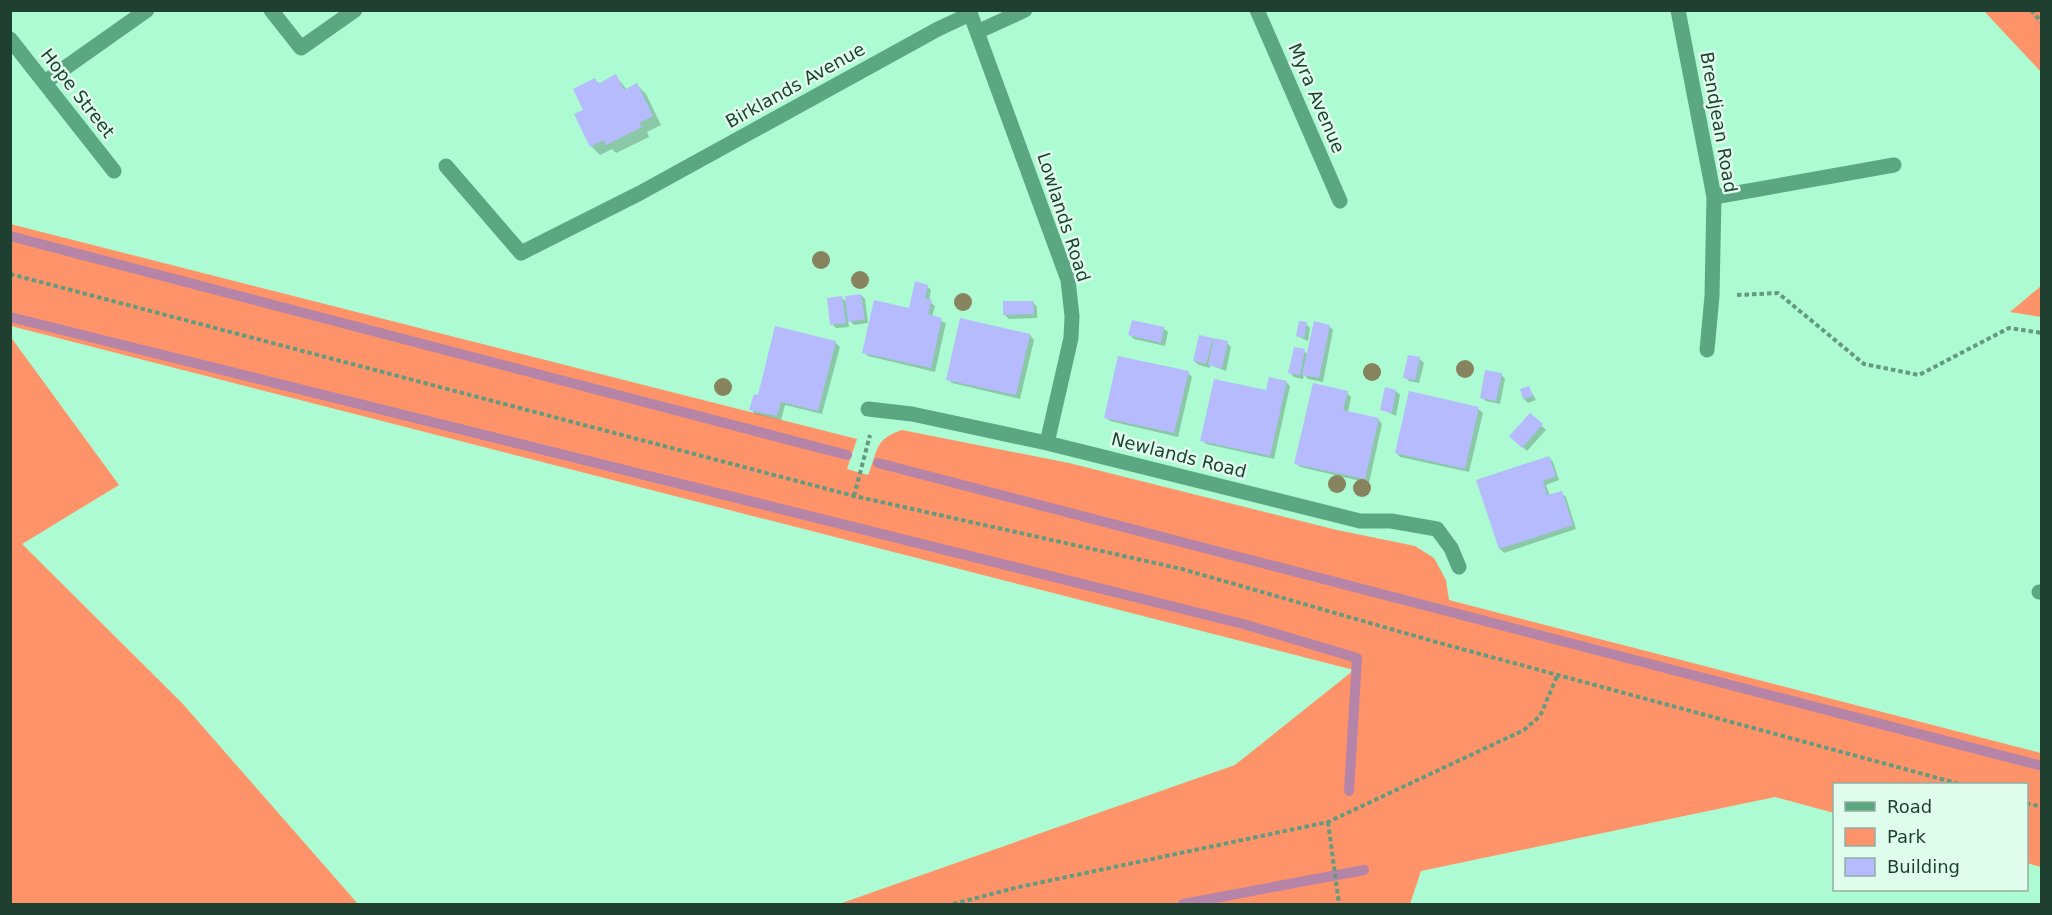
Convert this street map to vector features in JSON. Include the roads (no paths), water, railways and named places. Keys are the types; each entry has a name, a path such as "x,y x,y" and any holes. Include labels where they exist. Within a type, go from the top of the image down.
{"street":[{"path":"45,82 147,10"},
{"path":"271,10 301,48 355,10"},
{"path":"977,32 1025,10"},
{"name":"Myra Avenue","path":"1257,10 1340,201"},
{"name":"Brendjean Road","path":"1678,10 1714,197 1712,296 1707,350"},
{"name":"Lowlands Road","path":"969,12 1068,280 1072,316 1071,338 1047,443"},
{"name":"Birklands Avenue","path":"446,165 521,253 640,193 969,12"},
{"name":"Hope Street","path":"10,39 114,171"},
{"path":"1714,197 1894,165"},
{"name":"Newlands Road","path":"868,409 912,414 1047,443 1360,521 1391,521 1437,529 1451,548 1458,567"}],"waterway":[{"path":"10,236 847,455"},
{"path":"10,317 1243,624 1357,658 1349,791"},
{"path":"878,463 2042,766"},
{"path":"1183,904 1364,870"}]}
